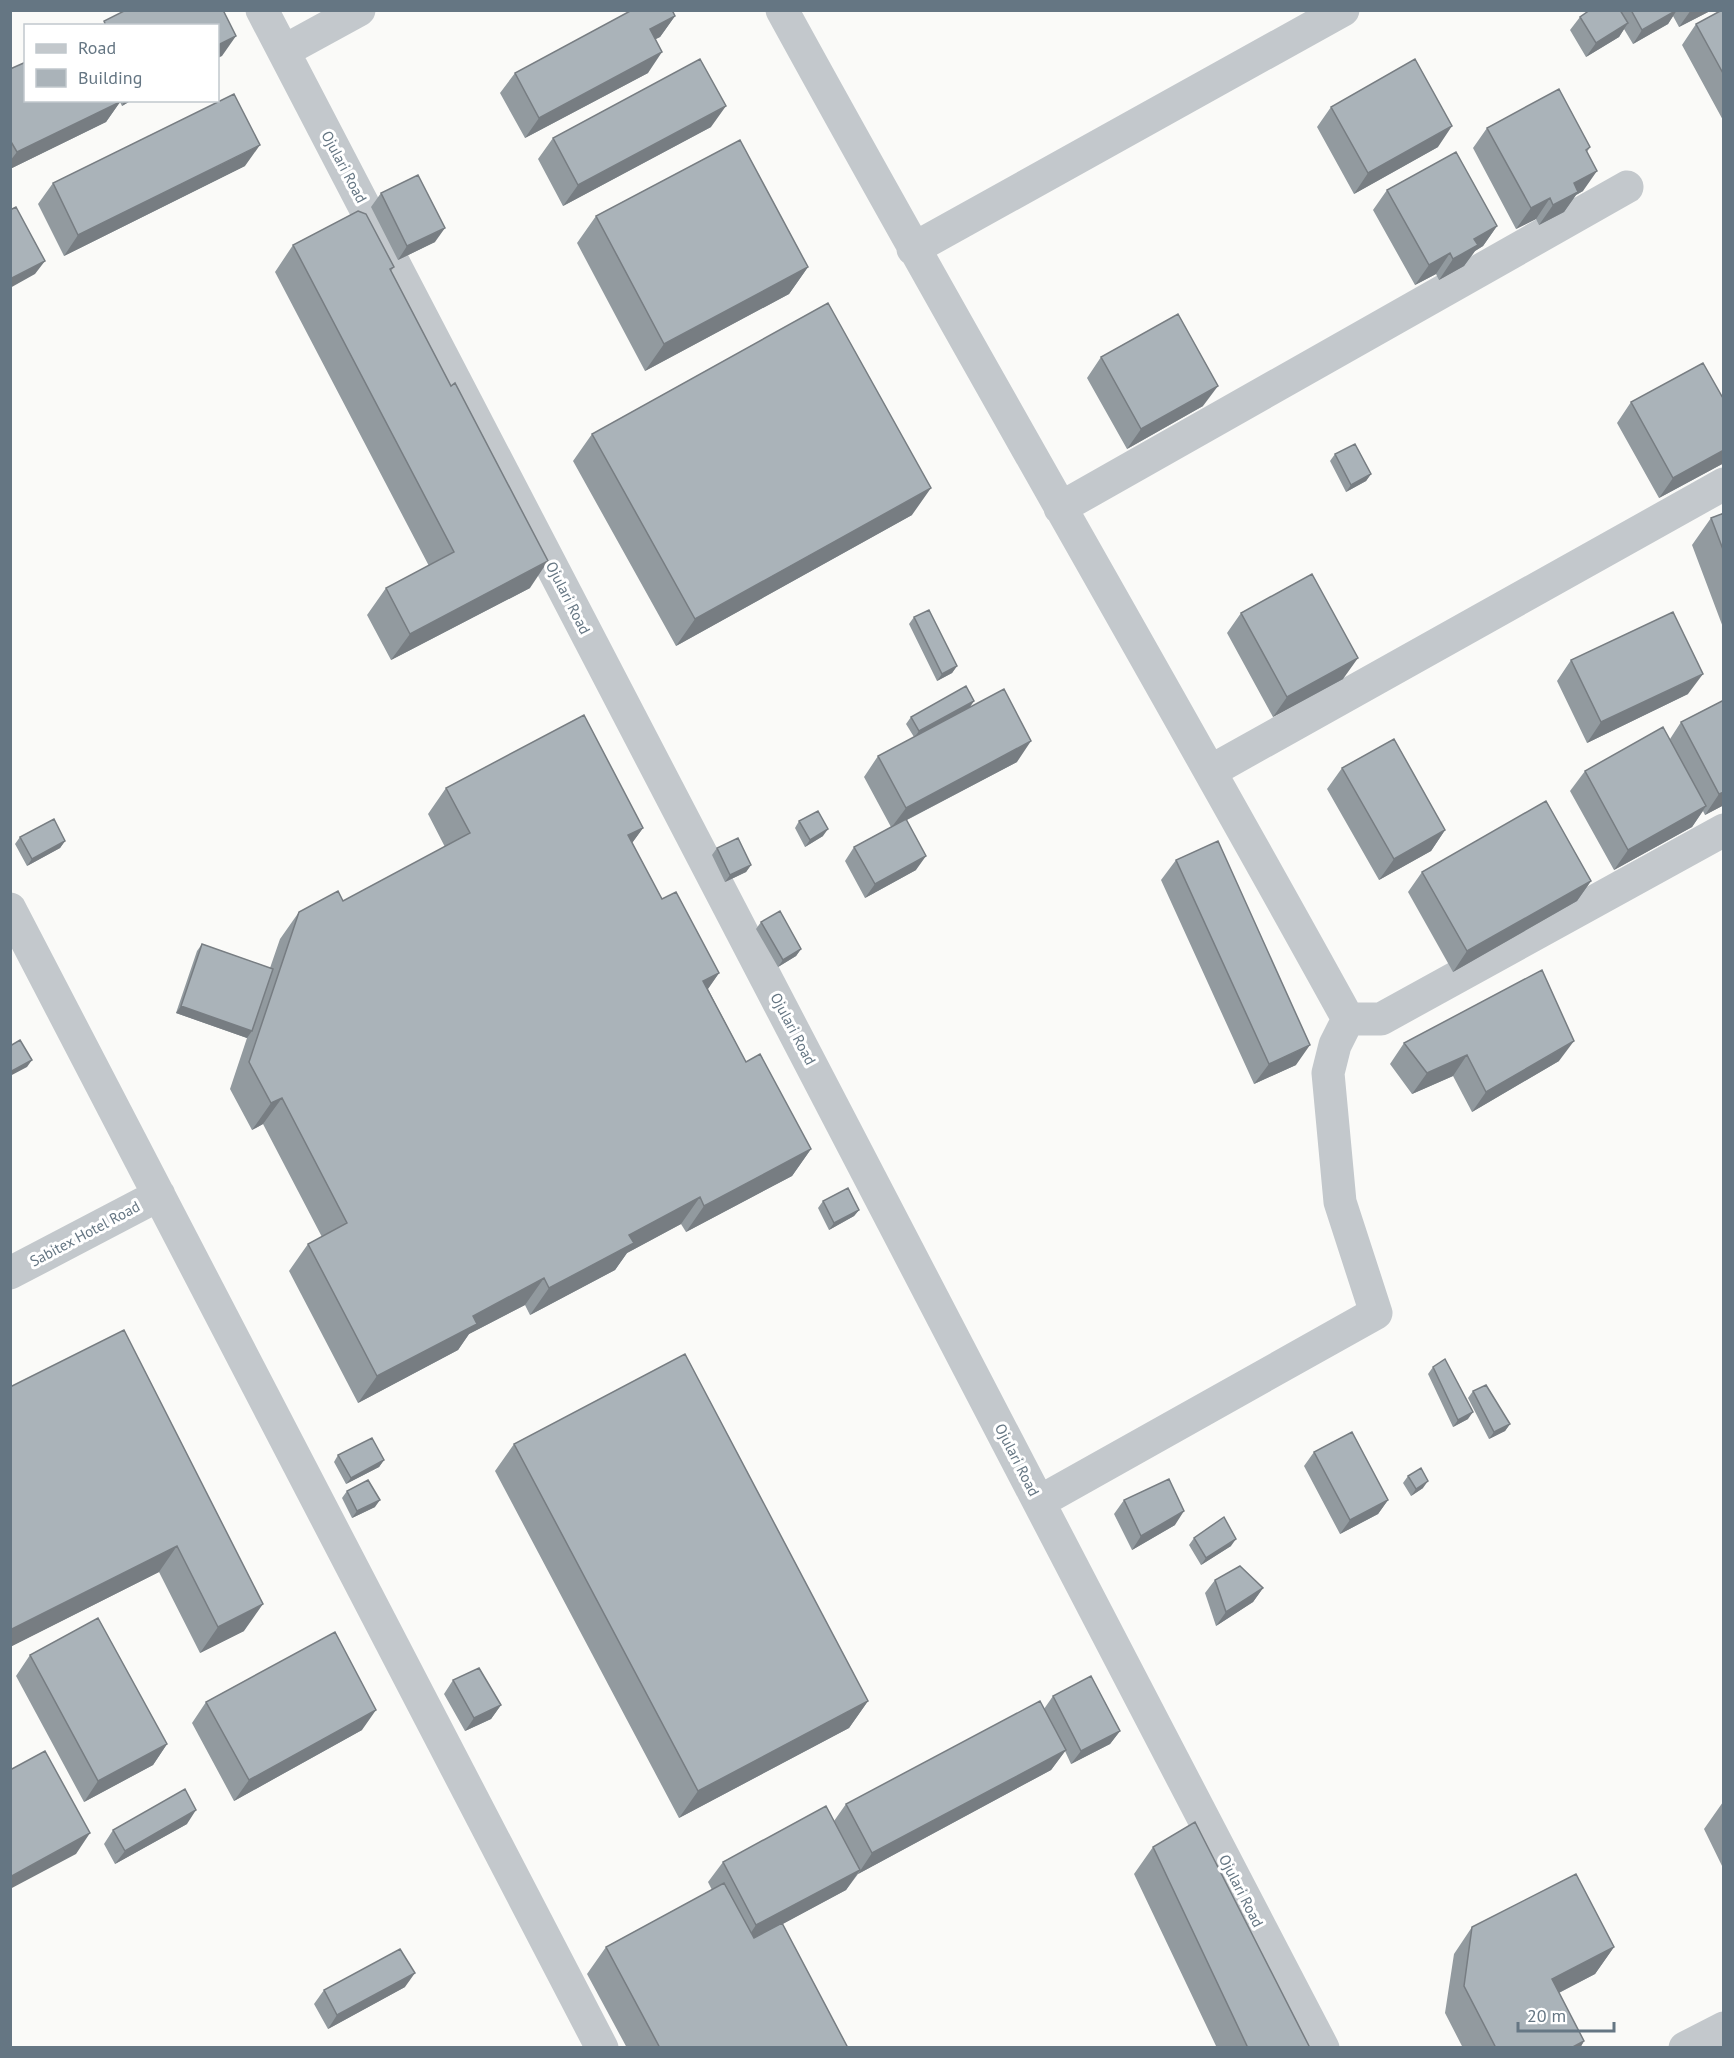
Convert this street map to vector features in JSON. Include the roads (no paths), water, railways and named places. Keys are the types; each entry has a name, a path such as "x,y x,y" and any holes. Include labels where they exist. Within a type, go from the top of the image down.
{"street":[{"name":"Ojulari Road","path":"262,10 1323,2048"},
{"path":"284,51 359,10"},
{"path":"782,10 913,249 1211,771 1348,1019"},
{"path":"913,249 1343,10"},
{"path":"1060,508 1627,187"},
{"path":"1211,771 1724,484"},
{"path":"1348,1019 1382,1019 1724,830"},
{"path":"10,909 602,2048"},
{"path":"1039,1502 1376,1313 1340,1202 1328,1073 1335,1044 1348,1019"},
{"name":"Sabitex Hotel Road","path":"10,1274 159,1195"},
{"path":"1685,2048 1724,2028"}]}
